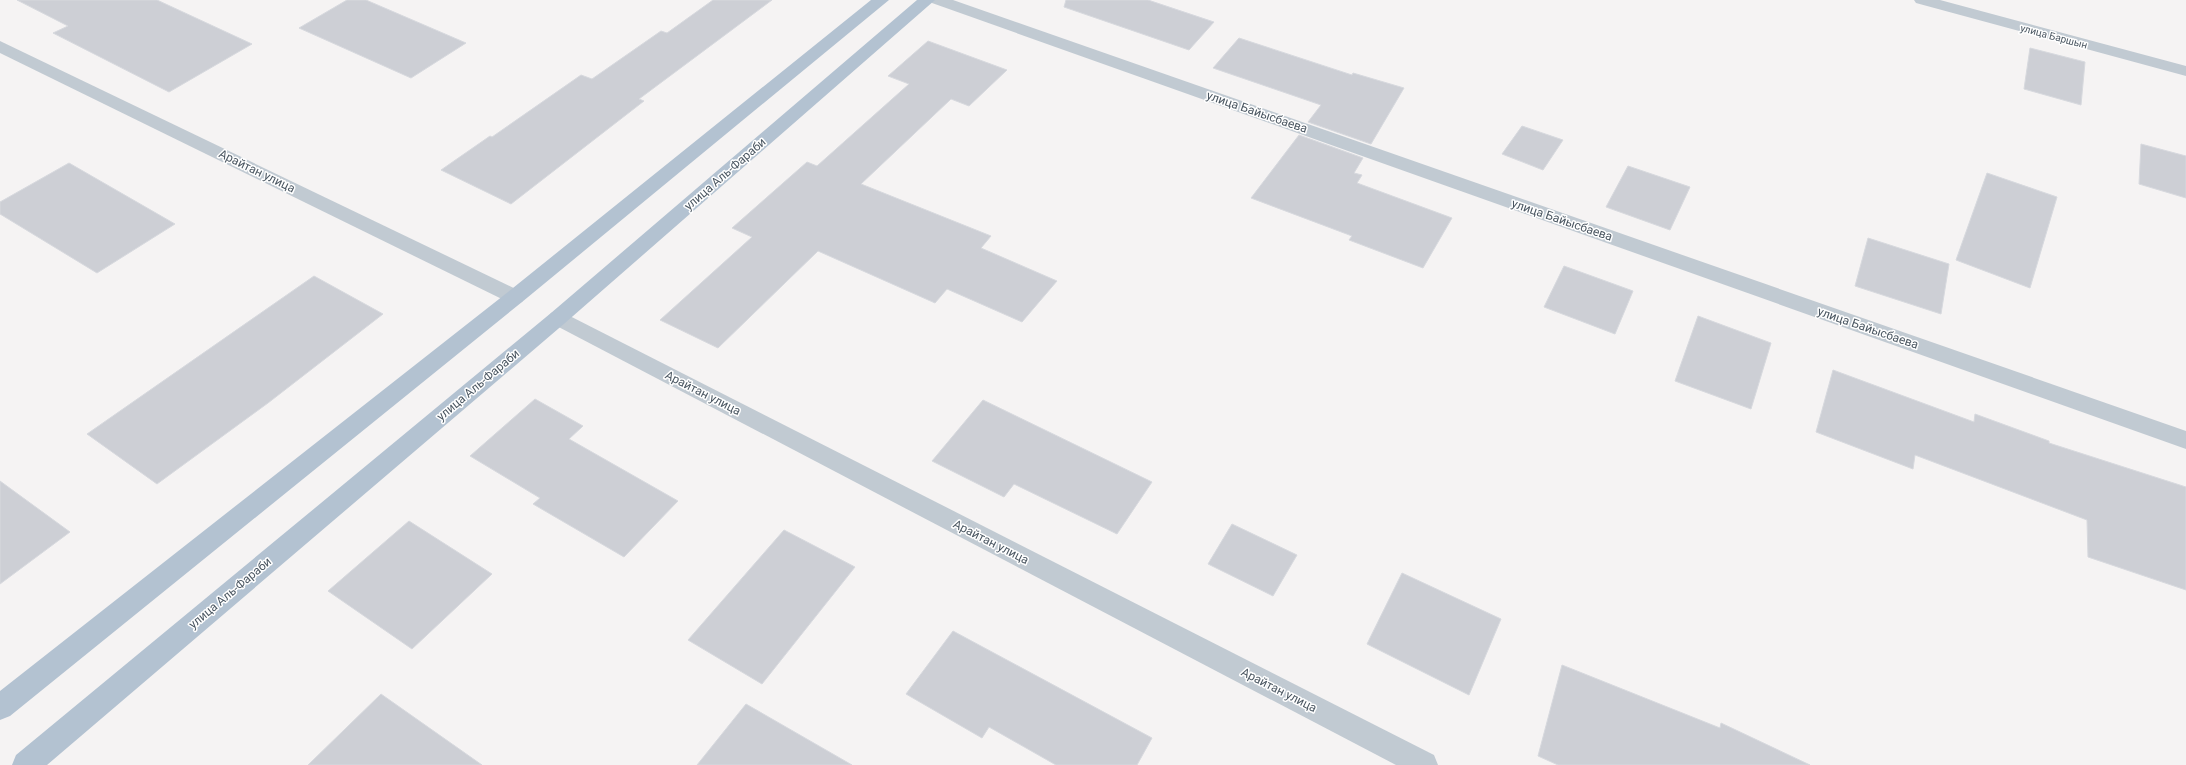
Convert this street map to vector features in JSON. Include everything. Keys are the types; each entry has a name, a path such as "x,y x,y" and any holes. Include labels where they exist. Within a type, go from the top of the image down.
{"main road":[{"path":"0,707 515,297 881,0"},
{"name":"улица Аль-Фараби","path":"26,765 558,318 927,0"}],"street":[{"name":"улица Байысбаева","path":"938,0 2186,440"},
{"name":"улица Баршын","path":"1922,0 2186,71"},
{"name":"Арайтан улица","path":"0,46 515,297"},
{"name":"Арайтан улица","path":"558,318 1424,765"}],"building":[{"path":"17,0 157,0 252,44 169,92 53,33 68,26"},
{"path":"347,0 366,0 466,43 411,78 299,28"},
{"path":"713,0 772,0 639,99 644,101 511,204 441,170 490,136 492,137 581,75 592,79 661,31 667,33"},
{"path":"1066,0 1148,0 1214,22 1189,50 1064,7"},
{"path":"1239,38 1352,75 1353,73 1404,88 1371,144 1308,122 1321,105 1213,68"},
{"path":"928,41 1007,70 969,106 951,99 861,184 991,236 981,248 1057,281 1022,322 947,289 935,303 818,251 718,348 660,320 752,237 732,228 807,162 817,166 909,84 888,76"},
{"path":"2030,48 2085,62 2081,105 2024,89"},
{"path":"1522,126 1563,140 1543,170 1502,154"},
{"path":"1299,135 1363,158 1354,173 1362,175 1357,183 1452,218 1423,268 1349,240 1352,236 1251,198"},
{"path":"2141,144 2186,156 2186,198 2139,184"},
{"path":"69,163 175,224 97,273 0,214 0,202"},
{"path":"1628,166 1690,187 1670,230 1606,207"},
{"path":"1987,173 2057,197 2030,288 1956,260"},
{"path":"1868,238 1949,264 1941,314 1855,286"},
{"path":"1564,266 1633,291 1615,334 1544,307"},
{"path":"314,276 383,314 268,403 157,484 87,434"},
{"path":"1698,316 1771,343 1751,409 1675,381"},
{"path":"1833,370 1974,422 1975,414 2049,441 2049,443 2186,487 2186,590 2088,557 2087,520 1915,455 1913,469 1816,432"},
{"path":"535,399 583,426 569,439 678,501 624,557 533,504 540,498 470,456"},
{"path":"983,400 1152,482 1117,534 1014,484 1004,497 932,461"},
{"path":"0,481 70,532 0,584"},
{"path":"409,521 492,574 412,649 328,591"},
{"path":"1232,524 1297,555 1273,596 1208,564"},
{"path":"784,530 855,567 762,684 688,640"},
{"path":"1402,573 1501,619 1469,695 1367,644"},
{"path":"953,631 1152,738 1137,765 1056,765 989,727 982,738 906,694"},
{"path":"1562,665 1720,728 1721,723 1810,765 1558,765 1538,756"},
{"path":"381,694 482,765 308,765"},
{"path":"746,704 852,765 697,765"}]}
